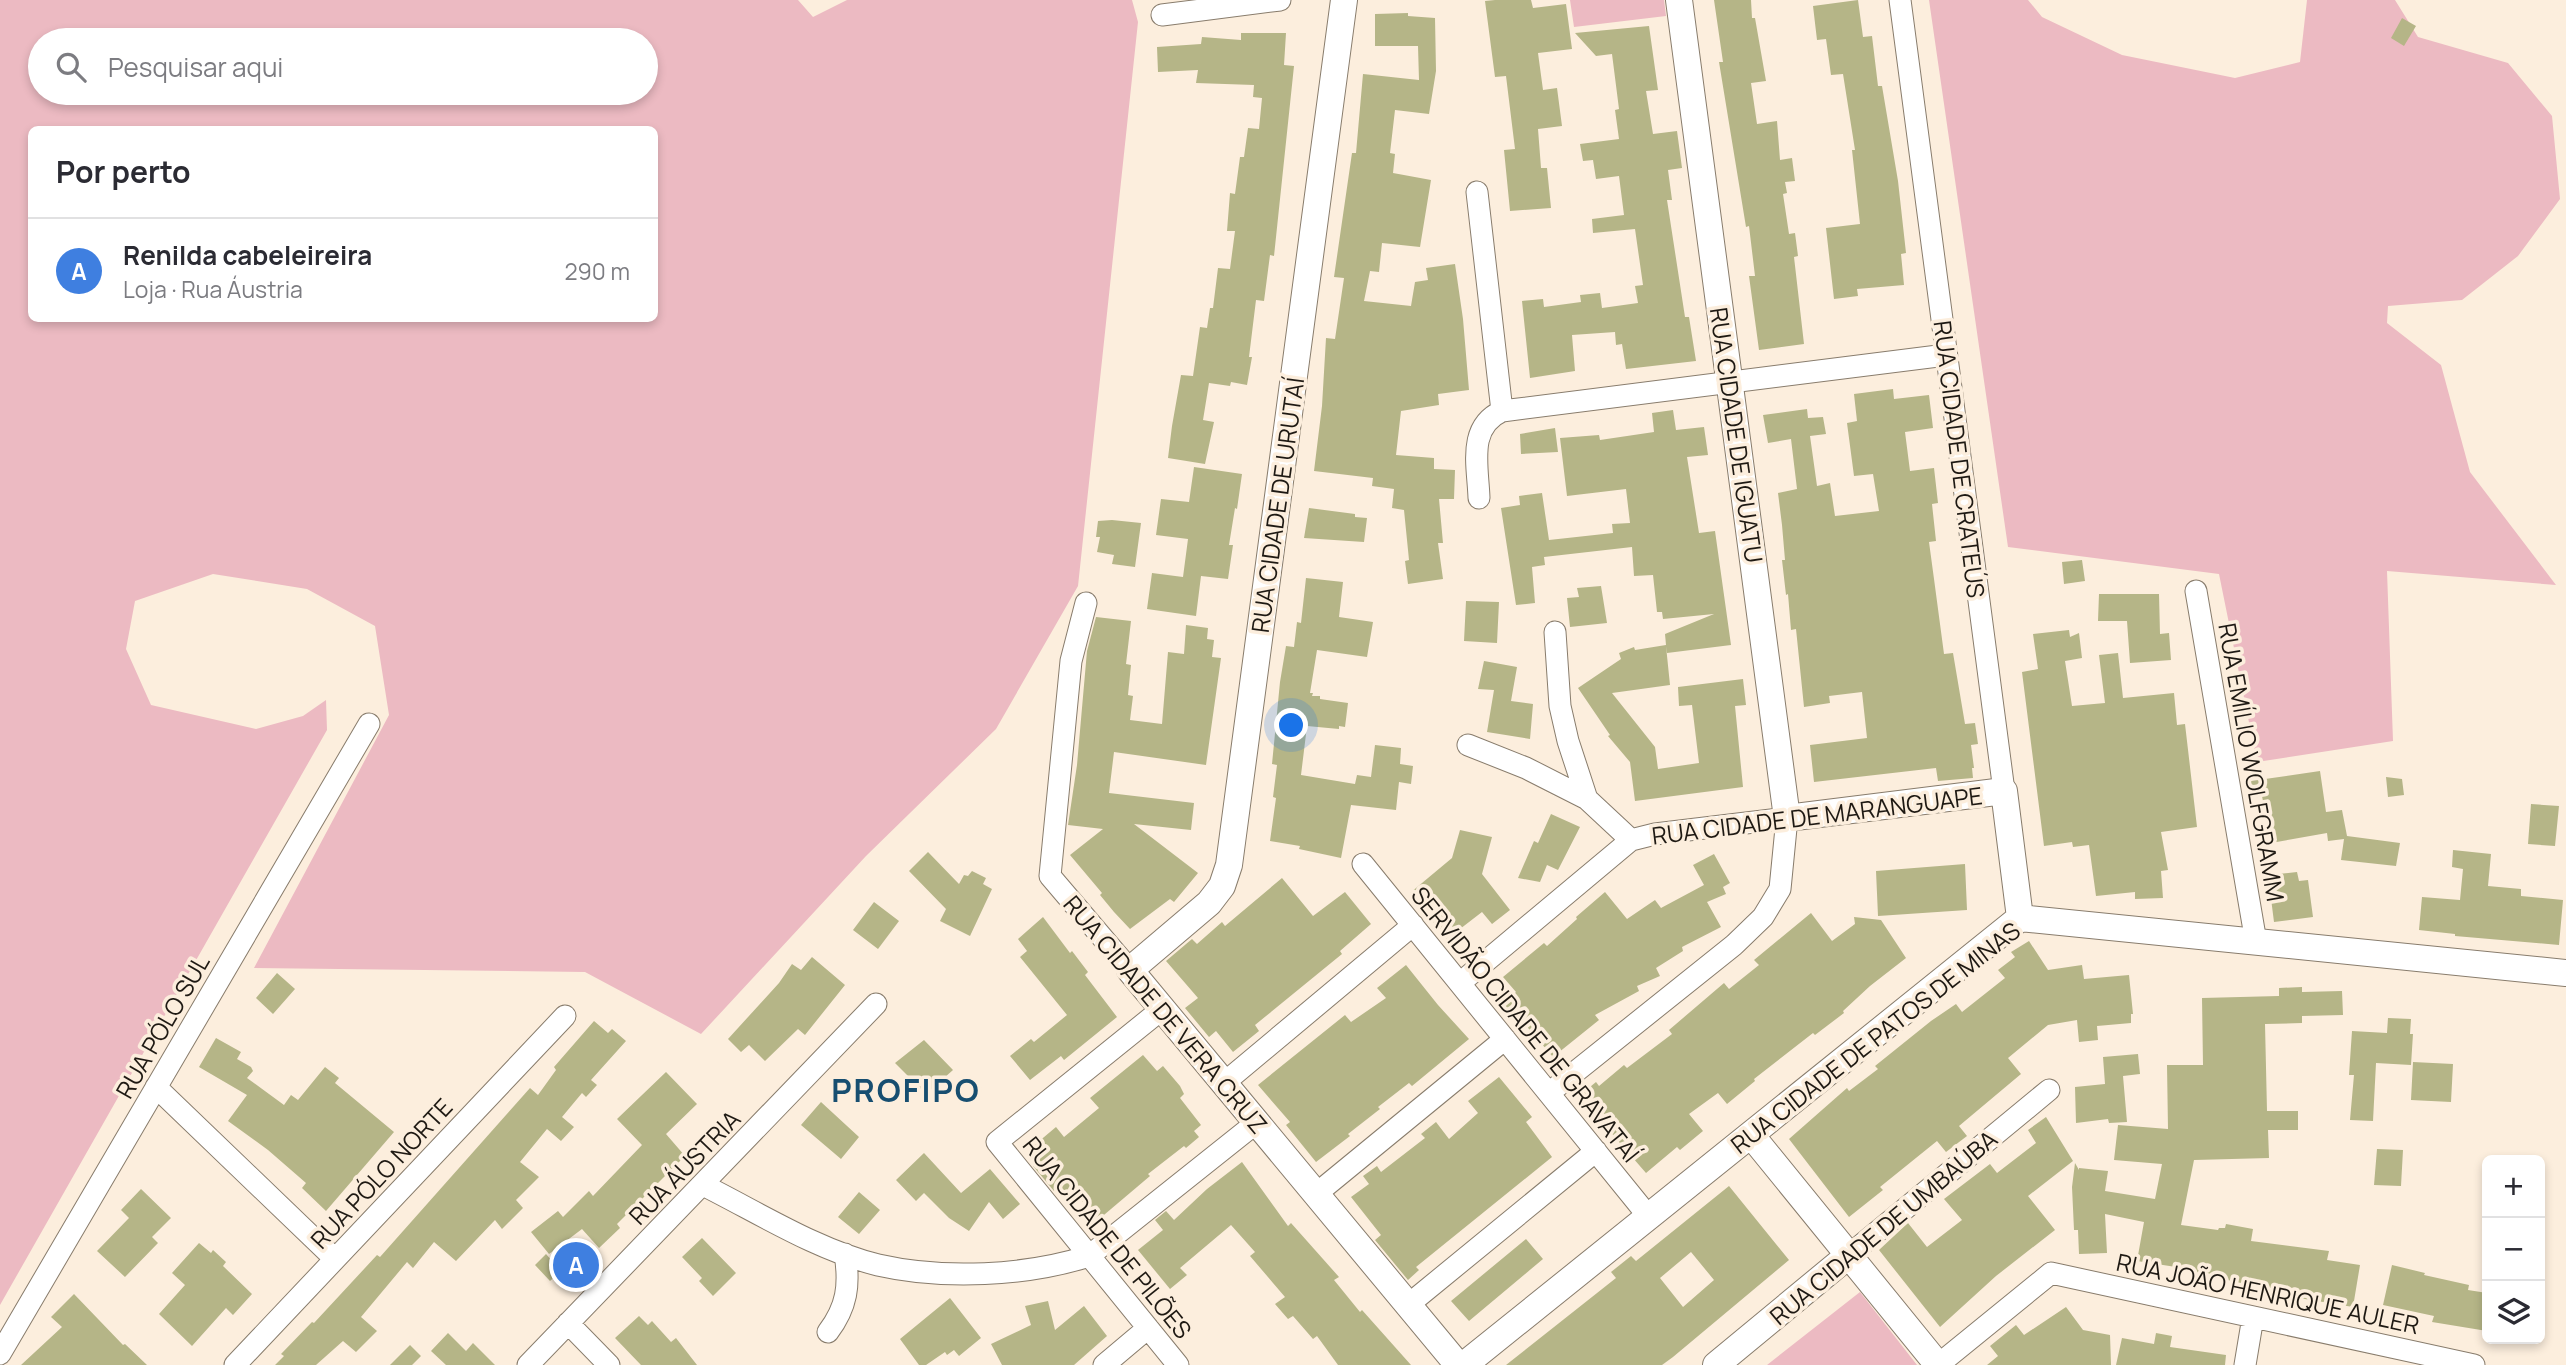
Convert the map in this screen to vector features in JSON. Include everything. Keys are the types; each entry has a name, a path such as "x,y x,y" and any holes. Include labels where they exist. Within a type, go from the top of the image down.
{"street":[{"path":"1162,15 1280,0"},
{"name":"RUA CIDADE DE URUTAÍ","path":"1130,970 1209,903 1222,886 1229,865 1344,0"},
{"name":"RUA CIDADE DE IGUATU","path":"1549,1093 1750,932 1773,904 1780,889 1783,870 1787,818 1679,0"},
{"name":"RUA CIDADE DE CRATEÚS","path":"1900,0 2020,918"},
{"path":"1477,192 1502,411"},
{"path":"1479,498 1477,438 1482,424 1490,416 1502,411 1947,355"},
{"name":"RUA EMÍLIO WOLFGRAMM","path":"2196,590 2256,942"},
{"name":"RUA CIDADE DE VERA CRUZ","path":"1086,603 1071,661 1050,876 1458,1365"},
{"path":"1555,632 1560,706 1587,799"},
{"name":"RUA PÓLO SUL","path":"0,1354 369,724"},
{"path":"1460,983 1631,840 1587,799 1527,768 1468,745"},
{"name":"RUA CIDADE DE MARANGUAPE","path":"1631,840 1655,834 2004,791"},
{"name":"SERVIDÃO CIDADE DE GRAVATAÍ","path":"1363,864 1649,1217"},
{"name":"RUA CIDADE DE PATOS DE MINAS","path":"1464,1365 2020,918 2566,974"},
{"path":"1224,1083 1413,925"},
{"name":"RUA ÁUSTRIA","path":"528,1365 876,1004"},
{"name":"RUA CIDADE DE PILÕES","path":"1162,1009 997,1142 1178,1365"},
{"name":"RUA PÓLO NORTE","path":"235,1365 565,1016"},
{"path":"1315,1194 1505,1039"},
{"path":"156,1087 335,1259"},
{"name":"RUA CIDADE DE UMBAÚBA","path":"1716,1365 2049,1090"},
{"path":"703,1185 845,1254 878,1265 918,1271 968,1273 1035,1270 1089,1256 1256,1123"},
{"path":"1751,1135 1938,1365"},
{"path":"1408,1305 1596,1152"},
{"path":"828,1332 840,1316 847,1295 845,1254"},
{"name":"RUA JOÃO HENRIQUE AULER","path":"1938,1365 2051,1273 2253,1317 2394,1357 2474,1365"},
{"path":"2245,1365 2253,1317"},
{"path":"568,1323 609,1365"},
{"path":"1104,1365 1148,1328"}],"shaded area":[{"path":"0,0 798,0 813,17 847,0 1132,0 1138,22 1078,586 996,729 866,856 701,1034 585,972 254,968 389,715 375,626 307,589 213,574 135,601 126,649 151,705 256,729 303,716 326,700 327,730 0,1305"},
{"path":"1570,0 1664,0 1666,16 1574,27"},
{"path":"1929,0 2028,0 2042,17 2122,55 2235,78 2300,62 2307,0 2395,0 2418,37 2508,63 2552,116 2560,199 2518,256 2462,300 2388,306 2387,323 2441,365 2470,472 2556,585 2387,571 2393,741 2257,762 2219,574 2008,547"},
{"path":"1860,1292 1917,1365 1767,1365"}],"building":[{"path":"1531,0 1533,8 1566,4 1572,49 1538,53 1543,90 1557,88 1562,126 1538,129 1541,168 1547,168 1551,208 1510,211 1504,150 1515,149 1506,76 1495,77 1485,1"},
{"path":"1714,0 1751,0 1752,18 1755,18 1766,81 1751,83 1757,124 1777,121 1780,160 1792,158 1795,181 1785,182 1787,193 1783,194 1789,234 1795,233 1798,256 1794,257 1804,344 1759,350 1749,276 1755,276 1749,226 1746,227 1719,62 1723,62"},
{"path":"1858,0 1863,37 1872,36 1878,86 1882,86 1898,181 1906,253 1901,254 1904,285 1857,289 1858,296 1834,299 1826,228 1860,224 1852,150 1855,150 1843,74 1831,75 1826,39 1817,40 1813,6"},
{"path":"1408,13 1408,16 1435,18 1436,71 1429,114 1395,110 1390,153 1395,154 1393,173 1431,180 1420,247 1382,243 1379,272 1370,271 1364,301 1411,306 1415,282 1428,280 1426,268 1455,264 1469,390 1438,394 1439,405 1401,411 1396,455 1434,458 1434,469 1455,470 1454,499 1439,499 1443,543 1438,543 1443,579 1408,584 1405,561 1409,560 1404,510 1392,508 1394,489 1372,486 1373,478 1314,471 1322,406 1326,338 1335,339 1344,278 1334,277 1352,153 1356,153 1363,74 1419,80 1418,46 1375,46 1375,14"},
{"path":"2402,18 2416,26 2404,46 2391,38"},
{"path":"1649,26 1658,90 1646,91 1653,134 1677,131 1682,168 1668,170 1672,200 1667,200 1685,317 1689,317 1696,361 1626,369 1622,344 1616,345 1615,332 1572,335 1575,371 1530,378 1522,301 1543,299 1544,307 1581,302 1580,295 1600,293 1602,308 1638,303 1635,286 1643,285 1635,229 1593,233 1592,219 1624,215 1619,176 1596,179 1593,160 1583,161 1580,144 1619,139 1615,110 1619,109 1612,54 1596,56 1575,33"},
{"path":"1241,33 1286,33 1284,65 1294,66 1274,256 1270,255 1264,301 1256,300 1247,385 1231,382 1230,386 1209,383 1203,420 1214,422 1205,464 1168,458 1172,426 1181,375 1193,376 1200,327 1207,328 1210,308 1213,308 1218,268 1230,269 1235,231 1227,231 1230,193 1235,194 1240,157 1244,157 1248,128 1259,129 1262,98 1253,97 1254,85 1196,83 1198,70 1158,72 1157,47 1201,44 1202,37 1241,40"},
{"path":"1893,389 1894,399 1929,395 1933,428 1905,432 1910,471 1934,468 1938,503 1932,504 1936,541 1929,542 1944,654 1953,653 1965,724 1975,723 1978,744 1971,745 1973,778 1938,781 1936,768 1814,782 1810,745 1867,738 1862,692 1829,696 1830,703 1804,707 1796,629 1791,630 1788,594 1786,595 1778,493 1797,489 1791,439 1768,443 1763,415 1807,409 1808,418 1823,417 1826,434 1810,436 1817,486 1830,483 1835,516 1879,511 1873,474 1854,476 1847,423 1857,421 1854,394"},
{"path":"1673,410 1676,430 1704,427 1708,455 1687,457 1699,533 1715,531 1731,645 1667,653 1666,646 1670,685 1612,693 1655,747 1658,769 1699,763 1692,705 1679,706 1678,687 1743,679 1746,705 1735,706 1743,787 1635,801 1630,762 1608,736 1610,735 1578,688 1621,659 1619,653 1634,647 1635,650 1666,645 1665,634 1714,614 1663,619 1662,612 1657,612 1653,575 1634,576 1632,547 1544,557 1545,565 1532,567 1535,603 1516,605 1501,508 1520,505 1519,496 1542,493 1549,540 1613,533 1612,524 1630,523 1626,489 1567,496 1560,438 1599,435 1600,440 1654,432 1652,413"},
{"path":"1555,428 1558,452 1521,454 1520,434"},
{"path":"1194,467 1242,474 1229,545 1233,545 1228,579 1201,576 1196,616 1147,609 1152,573 1183,577 1188,539 1156,535 1161,499 1189,502"},
{"path":"1309,508 1367,518 1364,542 1304,538"},
{"path":"1098,521 1141,523 1135,567 1112,564 1114,555 1097,552 1100,537 1096,537"},
{"path":"2082,560 2085,581 2064,584 2062,562"},
{"path":"1306,578 1343,582 1339,617 1373,622 1367,657 1317,650 1310,693 1313,693 1312,696 1320,696 1320,699 1348,703 1345,727 1339,726 1339,729 1307,726 1301,775 1355,784 1357,775 1371,777 1375,745 1401,748 1400,764 1413,766 1411,784 1399,782 1396,810 1351,805 1341,858 1299,849 1300,846 1270,841 1276,798 1273,797 1277,765 1272,764 1280,682 1286,646 1294,647 1297,622 1301,623"},
{"path":"1601,586 1607,623 1570,627 1567,598 1579,597 1577,588"},
{"path":"2099,594 2159,594 2160,634 2169,633 2171,660 2130,663 2127,621 2098,621"},
{"path":"1466,601 1499,602 1497,643 1464,641"},
{"path":"1096,617 1131,621 1126,664 1131,665 1128,695 1133,696 1130,720 1162,724 1168,652 1184,654 1186,625 1208,628 1207,639 1214,640 1212,657 1221,658 1206,765 1114,752 1109,793 1194,803 1191,830 1134,824 1198,873 1174,902 1170,899 1130,929 1070,855 1103,829 1068,825 1077,765 1087,651"},
{"path":"2069,630 2070,637 2079,633 2082,658 2065,661 2072,706 2105,703 2099,655 2118,653 2123,698 2174,693 2177,725 2185,724 2197,827 2161,832 2168,870 2161,871 2163,898 2135,899 2135,892 2096,896 2089,845 2073,847 2072,842 2044,846 2022,672 2038,669 2033,634"},
{"path":"1484,661 1517,667 1511,701 1533,704 1530,739 1487,732 1494,690 1478,689"},
{"path":"2320,771 2326,812 2342,810 2347,836 2400,843 2396,866 2341,860 2344,839 2328,841 2327,833 2271,843 2262,796 2254,798 2251,781"},
{"path":"2386,777 2402,779 2404,795 2388,797"},
{"path":"2531,804 2559,806 2555,846 2528,844"},
{"path":"1551,814 1580,827 1558,870 1547,865 1540,882 1518,878 1534,841 1538,843"},
{"path":"1460,830 1492,837 1482,874 1510,910 1492,924 1482,912 1447,939 1410,893 1452,858"},
{"path":"2453,850 2491,854 2488,886 2521,889 2521,896 2563,900 2559,945 2455,936 2419,930 2422,897 2460,900 2463,869 2452,867"},
{"path":"928,852 959,884 964,875 968,876 972,871 986,878 983,884 992,889 970,936 940,921 946,909 909,871"},
{"path":"1714,854 1730,883 1723,887 1726,894 1707,902 1721,927 1682,947 1683,951 1656,968 1660,976 1637,986 1639,991 1595,1015 1599,1020 1553,1057 1523,1022 1519,1025 1502,1004 1516,992 1503,977 1544,943 1547,946 1605,892 1627,919 1655,900 1661,908 1704,885 1693,865"},
{"path":"1965,864 1967,910 1878,916 1876,871"},
{"path":"2297,872 2299,881 2308,880 2313,917 2274,922 2268,875"},
{"path":"1282,878 1313,916 1345,892 1371,924 1340,951 1342,954 1255,1025 1259,1031 1233,1052 1216,1031 1209,1037 1185,1008 1198,998 1166,961 1192,939 1197,944 1222,922 1225,926"},
{"path":"874,902 899,921 878,949 853,930"},
{"path":"1811,913 1832,941 1855,924 1854,917 1881,920 1906,958 1870,986 1843,1011 1844,1013 1815,1035 1813,1033 1727,1104 1718,1093 1689,1114 1703,1131 1680,1150 1677,1147 1646,1173 1579,1096 1596,1082 1599,1086 1624,1065 1627,1068 1672,1034 1669,1030 1724,983 1729,989 1759,965 1754,960"},
{"path":"1043,917 1088,972 1085,975 1117,1017 1064,1060 1061,1056 1030,1080 1010,1056 1031,1039 1034,1042 1067,1015 1020,957 1027,951 1018,939"},
{"path":"2029,941 2048,970 2082,965 2084,979 2129,975 2133,1014 2131,1023 2097,1026 2098,1040 2079,1042 2077,1020 2048,1025 2008,1058 2021,1074 1959,1126 1967,1136 1946,1152 1937,1141 1880,1187 1883,1190 1849,1217 1789,1139 1847,1088 1849,1091 1878,1069 1875,1066 1931,1021 1956,1004 1962,1012 2005,978 1998,970 2015,957 2011,952"},
{"path":"812,957 845,985 805,1035 798,1029 765,1061 749,1045 741,1052 728,1039 779,983 792,964 801,970"},
{"path":"1406,965 1469,1039 1412,1086 1409,1083 1378,1107 1380,1109 1348,1134 1350,1136 1316,1162 1286,1125 1290,1122 1258,1085 1345,1015 1351,1022 1386,998 1377,988"},
{"path":"277,973 295,989 273,1014 256,998"},
{"path":"2302,987 2302,992 2342,991 2343,1015 2302,1016 2302,1023 2265,1024 2267,1111 2298,1111 2298,1130 2268,1130 2269,1158 2194,1160 2181,1225 2218,1230 2225,1228 2226,1224 2253,1229 2251,1241 2329,1251 2327,1260 2360,1265 2353,1307 2296,1297 2297,1295 2213,1277 2213,1274 2175,1270 2176,1267 2137,1261 2144,1222 2105,1214 2107,1253 2079,1254 2078,1230 2074,1230 2072,1187 2075,1163 2079,1170 2108,1171 2105,1191 2155,1199 2162,1164 2114,1160 2118,1125 2168,1129 2167,1065 2203,1065 2202,998 2279,996 2279,988"},
{"path":"2388,1018 2411,1019 2411,1065 2376,1063 2373,1121 2350,1120 2354,1075 2349,1075 2352,1031 2387,1033"},
{"path":"594,1021 608,1033 612,1029 626,1041 591,1080 597,1085 586,1097 582,1093 562,1117 574,1127 561,1141 547,1129 520,1162 539,1177 516,1200 523,1208 502,1229 495,1220 456,1261 434,1242 413,1268 407,1262 361,1317 377,1331 356,1352 343,1341 316,1365 275,1365 284,1356 281,1354 314,1323 377,1255 380,1257 530,1088 538,1095 556,1070 554,1067"},
{"path":"216,1038 241,1052 237,1059 253,1071 247,1078 284,1105 291,1095 298,1100 325,1067 339,1078 335,1083 394,1132 326,1211 302,1188 306,1183 268,1150 228,1121 247,1095 199,1067"},
{"path":"924,1040 953,1070 926,1094 895,1063"},
{"path":"2138,1054 2140,1074 2123,1076 2127,1122 2109,1123 2108,1119 2076,1123 2075,1087 2105,1084 2103,1057"},
{"path":"1143,1055 1157,1071 1163,1066 1180,1086 1184,1094 1180,1098 1201,1125 1194,1131 1199,1137 1148,1174 1150,1176 1098,1220 1077,1195 1071,1201 1059,1187 1054,1191 1033,1166 1040,1159 1031,1148 1056,1127 1064,1137 1099,1108 1090,1098"},
{"path":"2413,1062 2453,1064 2451,1102 2411,1100"},
{"path":"666,1072 697,1104 666,1134 685,1156 617,1224 620,1228 599,1248 582,1229 549,1254 531,1232 558,1211 563,1217 589,1191 593,1196 642,1145 617,1119"},
{"path":"1499,1077 1532,1117 1526,1122 1552,1157 1416,1267 1419,1270 1408,1280 1375,1240 1381,1235 1351,1197 1369,1184 1363,1176 1377,1166 1381,1172 1425,1138 1421,1134 1436,1122 1449,1139 1478,1113 1468,1101"},
{"path":"821,1102 859,1137 841,1159 801,1125"},
{"path":"2046,1117 2073,1161 2028,1196 2055,1230 1996,1276 1940,1327 1879,1250 1908,1223 1927,1247 1962,1220 1944,1199 1990,1164 1997,1173 2036,1143 2028,1130"},
{"path":"2377,1149 2403,1150 2401,1186 2374,1185"},
{"path":"924,1153 961,1193 990,1169 1020,1204 1003,1219 989,1202 969,1231 949,1218 924,1193 916,1201 896,1180"},
{"path":"1242,1162 1288,1226 1291,1223 1339,1277 1334,1280 1360,1312 1362,1310 1411,1365 1338,1365 1317,1336 1313,1339 1293,1316 1288,1319 1275,1304 1285,1297 1250,1256 1255,1252 1231,1225 1180,1268 1187,1275 1170,1289 1138,1250 1163,1230 1155,1220 1166,1211 1174,1220 1207,1189"},
{"path":"1729,1186 1789,1260 1662,1365 1506,1365 1616,1278 1611,1272 1631,1256 1636,1261","holes":["1691,1252 1714,1280 1683,1307 1660,1278"]},
{"path":"141,1189 171,1218 152,1237 158,1243 125,1277 97,1251 129,1218 121,1210"},
{"path":"859,1192 880,1210 859,1234 838,1217"},
{"path":"702,1238 736,1273 713,1296 699,1281 702,1278 682,1257"},
{"path":"1526,1239 1543,1259 1469,1321 1451,1301"},
{"path":"199,1243 211,1253 213,1250 226,1262 223,1266 252,1294 233,1315 226,1308 192,1346 159,1314 185,1285 172,1273"},
{"path":"546,1254 561,1271 550,1281 535,1265"},
{"path":"2392,1265 2425,1273 2424,1275 2469,1285 2468,1290 2482,1292 2482,1330 2432,1322 2434,1316 2383,1305"},
{"path":"74,1294 123,1345 147,1365 21,1365 62,1327 51,1317"},
{"path":"950,1298 981,1338 959,1356 954,1350 947,1355 945,1352 926,1365 919,1365 900,1339"},
{"path":"1048,1301 1055,1330 1084,1306 1107,1336 1074,1365 1002,1365 991,1344 1031,1325 1025,1306"},
{"path":"2066,1307 2083,1330 2110,1335 2111,1365 1987,1365 1998,1356 1990,1346 2016,1325 2024,1335"},
{"path":"639,1316 648,1325 652,1321 671,1342 676,1338 697,1365 641,1365 615,1338"},
{"path":"448,1333 466,1351 473,1343 495,1365 446,1365 431,1351"},
{"path":"2156,1333 2172,1336 2170,1347 2226,1355 2225,1365 2116,1365 2122,1338 2154,1344"},
{"path":"410,1345 421,1356 412,1365 390,1365"}],"place":[{"name":"Renilda cabeleireira","path":"576,1265"}],"district":[{"name":"PROFIPO","path":"906,1090"}]}
